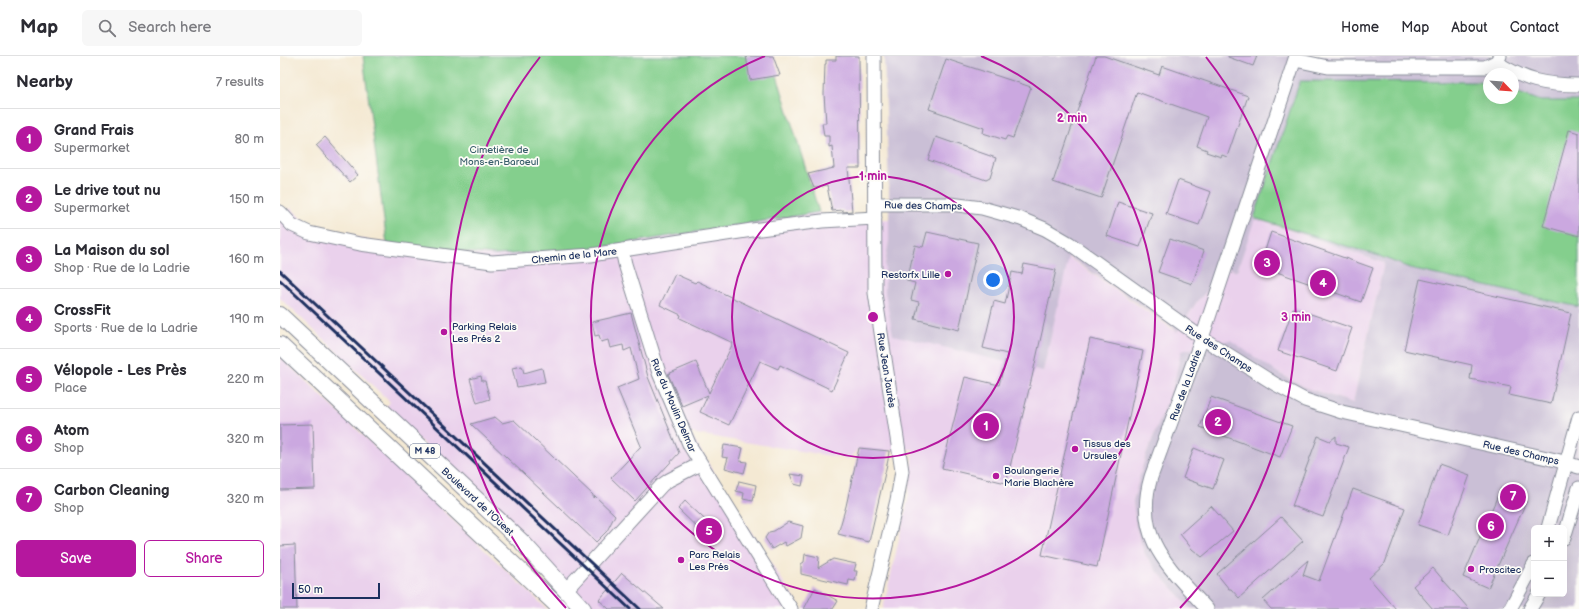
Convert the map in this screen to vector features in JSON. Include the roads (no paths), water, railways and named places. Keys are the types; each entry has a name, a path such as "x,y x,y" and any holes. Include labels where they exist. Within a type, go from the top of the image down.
{"main road":[{"name":"Boulevard de l'Ouest","path":"280,315 522,542 583,609"},
{"name":"M 48","path":"280,345 561,609"}],"street":[{"name":"Rue Jean Jaurès","path":"871,609 898,495 902,470 876,302 874,56"},
{"path":"1296,58 1328,67 1485,67 1498,59 1514,74 1548,84 1579,85"},
{"name":"Rue de la Ladrie","path":"1207,609 1155,548 1148,525 1146,504 1147,495 1152,477 1202,338 1296,58"},
{"name":"Rue des Champs","path":"876,204 950,204 982,208 1021,219 1045,229 1069,243 1202,338 1280,387 1318,405 1342,412 1573,465"},
{"name":"Chemin de la Mare","path":"280,212 292,225 309,233 360,244 492,262 591,255 749,230 822,221 875,218"},
{"name":"Rue du Moulin Delmar","path":"622,250 624,264 659,374 685,435 700,464 791,609"},
{"path":"1549,525 1573,465 1579,417"},
{"path":"565,591 662,485 700,464"},
{"path":"1567,528 1579,488"},
{"path":"1510,609 1531,570"},
{"path":"1530,609 1537,597"}],"railway":[{"path":"280,271 640,609"},
{"path":"280,280 630,609"}],"place":[{"name":"La Maison du sol","path":"1267,263"},
{"name":"Restorfx Lille","path":"948,274"},
{"name":"CrossFit","path":"1323,283"},
{"name":"Parking Relais Les Prés 2","path":"444,332"},
{"name":"Le drive tout nu","path":"1218,422"},
{"name":"Grand Frais","path":"986,426"},
{"name":"Tissus des Ursules","path":"1075,449"},
{"name":"Boulangerie Marie Blachère","path":"996,476"},
{"name":"Carbon Cleaning","path":"1513,497"},
{"name":"Atom","path":"1491,526"},
{"name":"Vélopole - Les Près","path":"709,531"},
{"name":"Parc Relais Les Prés","path":"681,560"},
{"name":"Proscitec","path":"1471,569"}],"park label":[{"name":"Cimetière de Mons-en-Baroeul","path":"499,154"}]}
